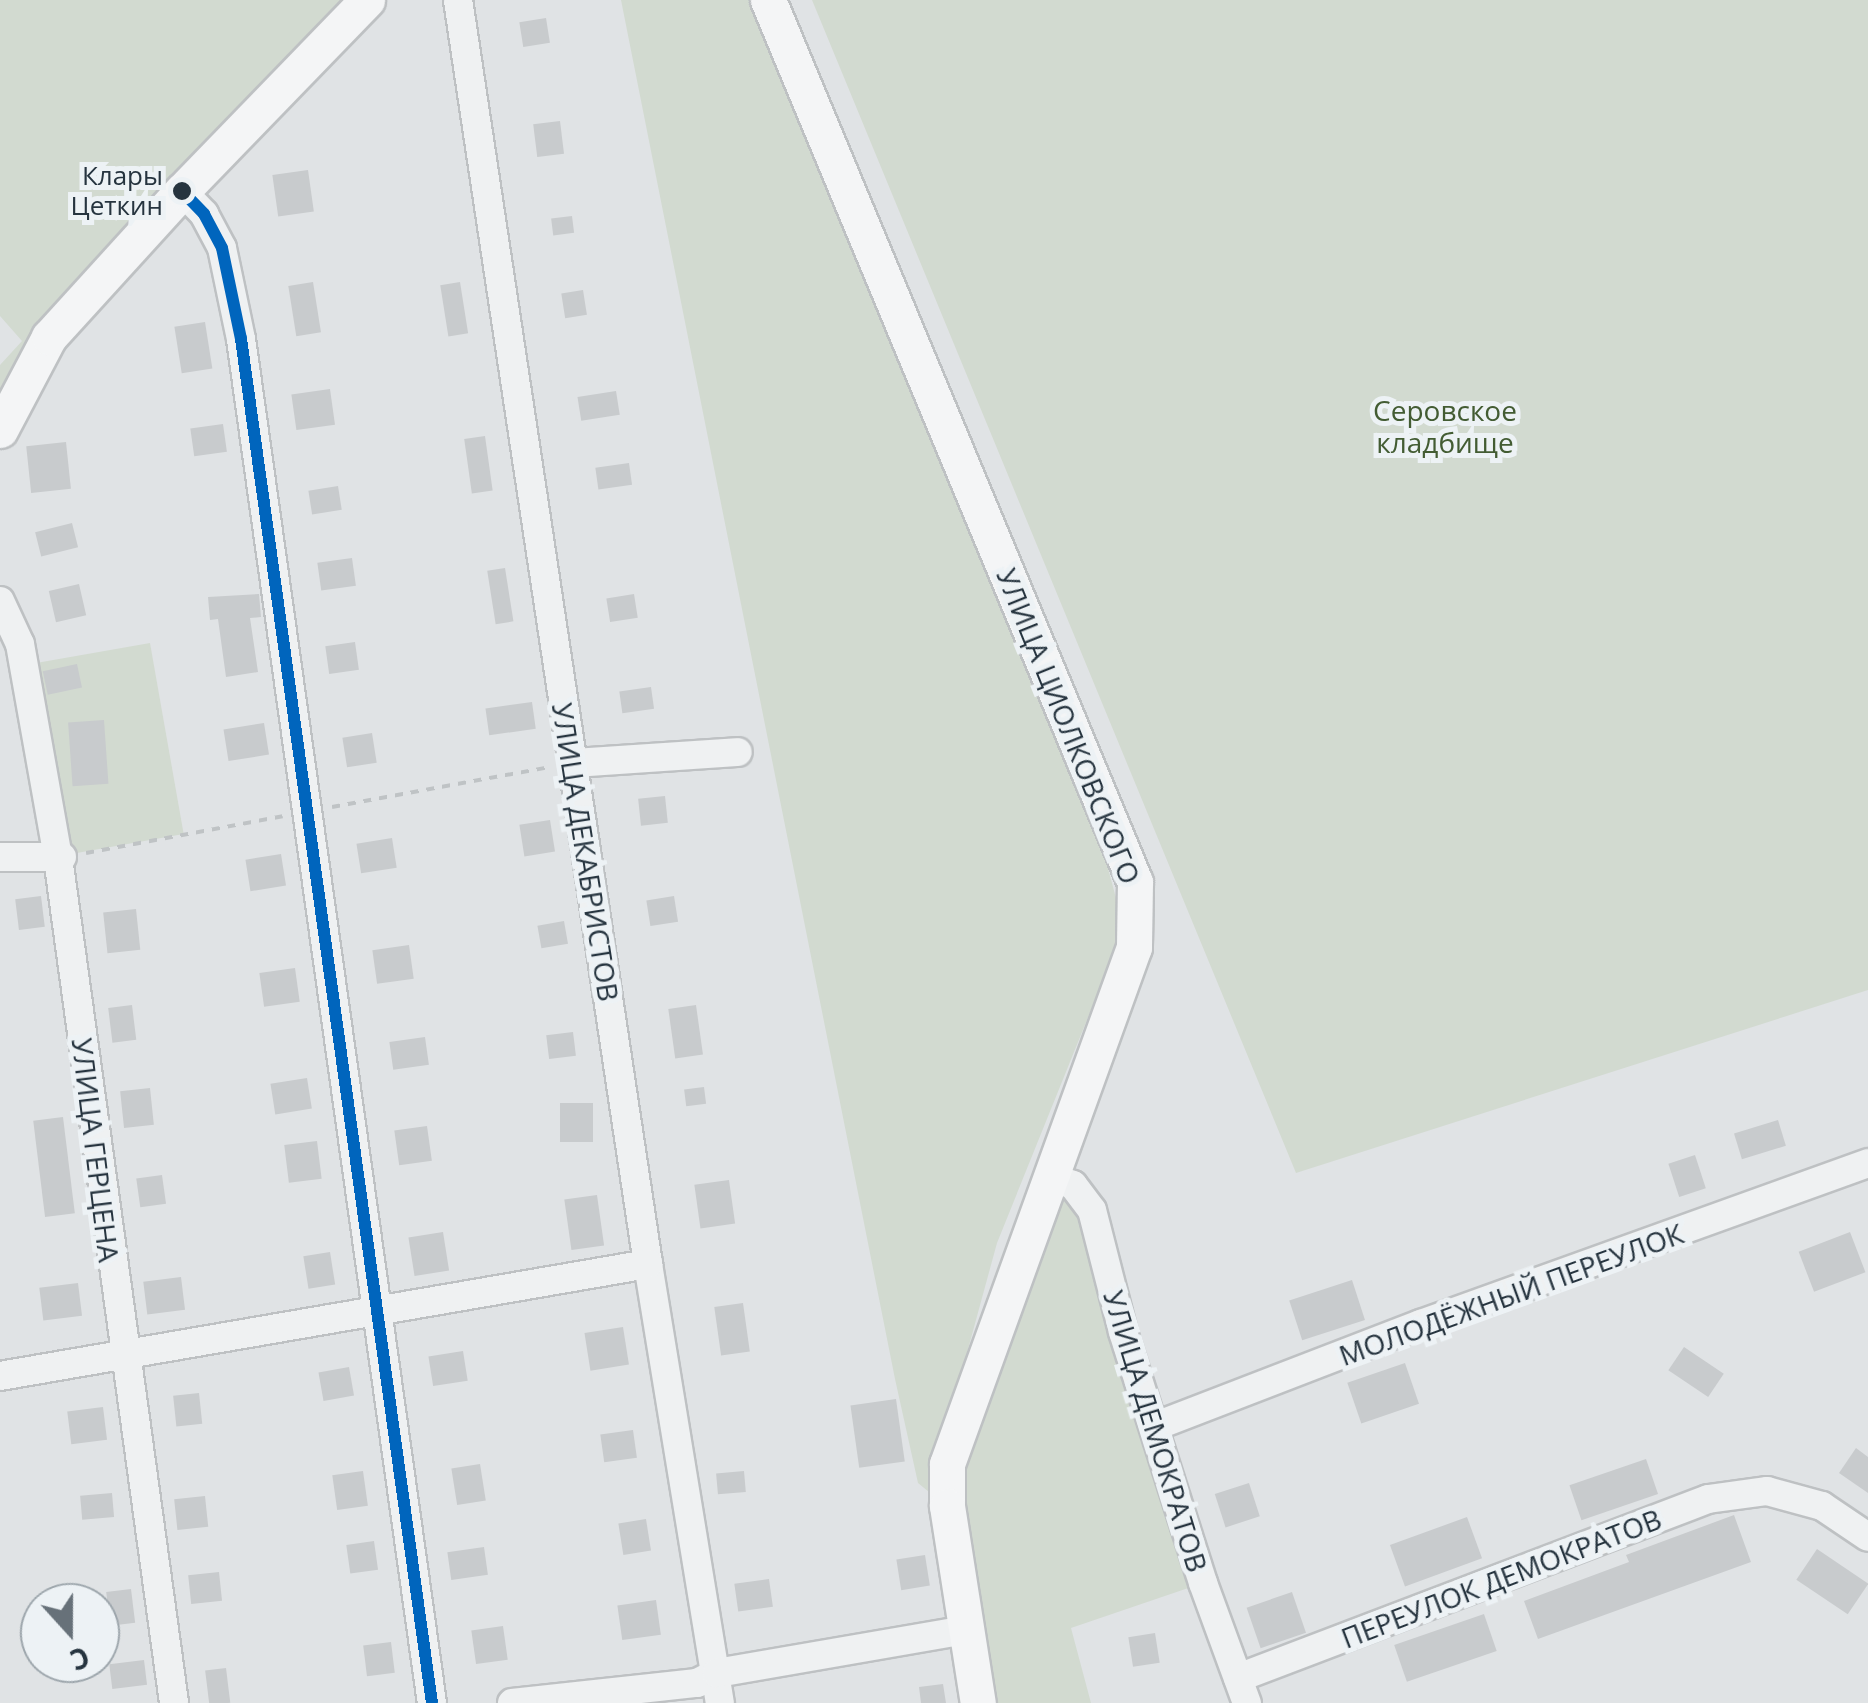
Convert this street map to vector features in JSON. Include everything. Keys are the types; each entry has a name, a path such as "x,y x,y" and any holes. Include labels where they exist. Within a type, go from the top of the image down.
{"main road":[{"path":"0,430 49,337 182,190 367,0"},
{"name":"УЛИЦА ЦИОЛКОВСКОГО","path":"768,0 1136,882 1134,947 947,1464 946,1506 978,1703"}],"street":[{"name":"УЛИЦА ДЕКАБРИСТОВ","path":"458,0 648,1264 720,1703"},
{"path":"182,190 204,214 222,248 241,339 304,812 432,1703"},
{"name":"УЛИЦА ГЕРЦЕНА","path":"0,601 20,644 60,858 122,1353 174,1703"},
{"path":"572,763 738,752"},
{"path":"0,857 60,858"},
{"name":"МОЛОДЁЖНЫЙ ПЕРЕУЛОК","path":"1156,1426 1420,1324 1868,1164"},
{"name":"УЛИЦА ДЕМОКРАТОВ","path":"1050,1177 1073,1185 1092,1210 1123,1332 1242,1691"},
{"path":"0,1376 648,1264"},
{"name":"ПЕРЕУЛОК ДЕМОКРАТОВ","path":"1242,1691 1708,1499 1767,1491 1822,1506 1868,1538"},
{"path":"512,1703 697,1683 717,1674 966,1630"}],"path":[{"path":"60,858 572,763"}],"green space":[{"path":"0,0 367,0 182,191 0,430 0,365 22,341 0,316"},
{"path":"621,0 752,0 1098,831 1124,928 997,1243 929,1492 918,1483 895,1379"},
{"name":"Серовское кладбище","path":"812,0 1868,0 1868,990 1296,1173"},
{"path":"150,643 184,834 56,857 22,666"},
{"path":"1049,1177 1073,1185 1203,1583 1071,1628 1091,1703 978,1703 947,1506"}],"building":[{"path":"546,18 550,43 523,47 519,22"},
{"path":"560,121 564,154 537,157 533,124"},
{"path":"308,170 314,212 278,217 272,175"},
{"path":"572,216 574,233 553,235 551,219"},
{"path":"313,282 321,332 296,336 288,286"},
{"path":"460,282 468,333 448,336 440,285"},
{"path":"583,290 587,315 565,318 561,293"},
{"path":"205,322 212,368 182,373 174,327"},
{"path":"330,389 335,425 296,430 291,394"},
{"path":"616,391 620,415 581,421 577,397"},
{"path":"223,424 227,452 194,456 190,429"},
{"path":"485,436 493,490 472,493 464,439"},
{"path":"66,442 71,489 31,493 26,446"},
{"path":"629,463 632,485 598,490 595,468"},
{"path":"338,486 342,510 312,514 308,491"},
{"path":"72,523 78,547 41,556 35,532"},
{"path":"352,558 356,586 321,591 317,563"},
{"path":"505,568 513,621 496,624 487,571"},
{"path":"79,584 86,615 56,622 49,591"},
{"path":"259,594 261,617 250,618 258,672 226,677 218,619 210,620 208,597"},
{"path":"634,594 638,618 610,622 606,598"},
{"path":"355,642 359,670 329,674 325,646"},
{"path":"77,664 82,687 48,695 43,671"},
{"path":"651,687 654,709 622,713 619,691"},
{"path":"532,702 536,729 489,735 485,709"},
{"path":"104,720 108,784 73,786 68,723"},
{"path":"264,723 269,755 229,761 224,729"},
{"path":"372,733 377,763 347,767 342,738"},
{"path":"665,796 668,823 641,826 638,799"},
{"path":"550,820 555,852 524,856 519,825"},
{"path":"392,838 397,868 361,873 356,844"},
{"path":"281,854 286,886 250,891 245,860"},
{"path":"41,896 45,927 19,930 15,899"},
{"path":"674,896 678,922 650,926 646,900"},
{"path":"136,909 140,950 107,953 103,912"},
{"path":"564,921 568,944 541,948 537,926"},
{"path":"409,945 414,979 377,984 372,950"},
{"path":"295,968 300,1002 264,1007 259,973"},
{"path":"132,1005 136,1040 112,1043 108,1008"},
{"path":"696,1005 703,1055 675,1058 668,1009"},
{"path":"573,1032 576,1056 549,1059 546,1035"},
{"path":"425,1037 429,1065 393,1070 389,1042"},
{"path":"307,1078 312,1109 275,1114 270,1084"},
{"path":"704,1087 706,1104 686,1106 684,1089"},
{"path":"150,1088 154,1125 124,1128 120,1091"},
{"path":"560,1103 593,1103 593,1142 560,1142"},
{"path":"63,1117 75,1213 45,1217 33,1121"},
{"path":"1778,1120 1786,1146 1742,1159 1734,1133"},
{"path":"427,1126 432,1161 399,1165 394,1131"},
{"path":"317,1141 322,1179 289,1183 284,1145"},
{"path":"1695,1155 1706,1188 1679,1197 1668,1164"},
{"path":"162,1175 166,1204 140,1207 136,1179"},
{"path":"729,1180 735,1224 700,1228 694,1185"},
{"path":"597,1195 604,1246 571,1250 564,1200"},
{"path":"443,1232 449,1271 415,1276 408,1237"},
{"path":"1850,1232 1865,1272 1814,1292 1799,1252"},
{"path":"330,1252 335,1285 308,1289 303,1256"},
{"path":"181,1277 185,1310 147,1314 143,1282"},
{"path":"1352,1280 1365,1320 1302,1340 1289,1300"},
{"path":"78,1283 82,1316 43,1321 39,1288"},
{"path":"743,1303 750,1352 721,1356 714,1307"},
{"path":"623,1327 629,1365 590,1371 584,1333"},
{"path":"1684,1347 1724,1374 1708,1397 1668,1370"},
{"path":"463,1351 468,1381 433,1386 428,1356"},
{"path":"1405,1363 1419,1404 1361,1424 1347,1383"},
{"path":"349,1367 354,1396 324,1401 318,1372"},
{"path":"199,1393 202,1424 176,1427 173,1396"},
{"path":"896,1399 905,1461 859,1468 850,1405"},
{"path":"103,1407 107,1440 71,1444 67,1411"},
{"path":"633,1430 637,1458 604,1462 600,1435"},
{"path":"1856,1448 1868,1457 1868,1493 1839,1473"},
{"path":"1646,1459 1658,1494 1581,1520 1569,1485"},
{"path":"480,1464 486,1501 457,1505 451,1469"},
{"path":"363,1471 368,1506 337,1510 332,1475"},
{"path":"744,1471 746,1492 718,1494 716,1473"},
{"path":"1249,1483 1260,1516 1226,1527 1215,1494"},
{"path":"112,1493 114,1517 82,1520 80,1496"},
{"path":"205,1496 208,1527 177,1530 174,1499"},
{"path":"1734,1515 1751,1562 1538,1639 1524,1601 1629,1562 1626,1555"},
{"path":"1467,1517 1482,1558 1405,1586 1390,1545"},
{"path":"646,1519 651,1551 623,1555 618,1523"},
{"path":"374,1541 378,1570 350,1574 346,1545"},
{"path":"484,1547 488,1575 451,1580 447,1552"},
{"path":"1817,1549 1868,1583 1848,1614 1796,1580"},
{"path":"925,1555 930,1586 901,1590 896,1560"},
{"path":"219,1572 222,1601 191,1604 188,1575"},
{"path":"769,1579 773,1607 738,1612 734,1584"},
{"path":"131,1589 135,1623 120,1625 120,1590"},
{"path":"1292,1592 1306,1633 1261,1648 1247,1608"},
{"path":"656,1600 661,1635 622,1640 617,1605"},
{"path":"1484,1614 1497,1651 1407,1682 1394,1645"},
{"path":"503,1626 508,1660 476,1664 471,1630"},
{"path":"1155,1633 1160,1663 1133,1667 1128,1637"},
{"path":"391,1642 395,1673 367,1676 363,1645"},
{"path":"144,1660 147,1685 112,1689 112,1683 120,1683 120,1663"},
{"path":"226,1668 230,1703 209,1703 205,1671"},
{"path":"943,1684 946,1703 921,1703 919,1687"}],"transit line":[{"path":"182,191 204,214 222,248 241,339 432,1703"}],"place":[{"name":"Клары Цеткин","path":"182,191"}]}
